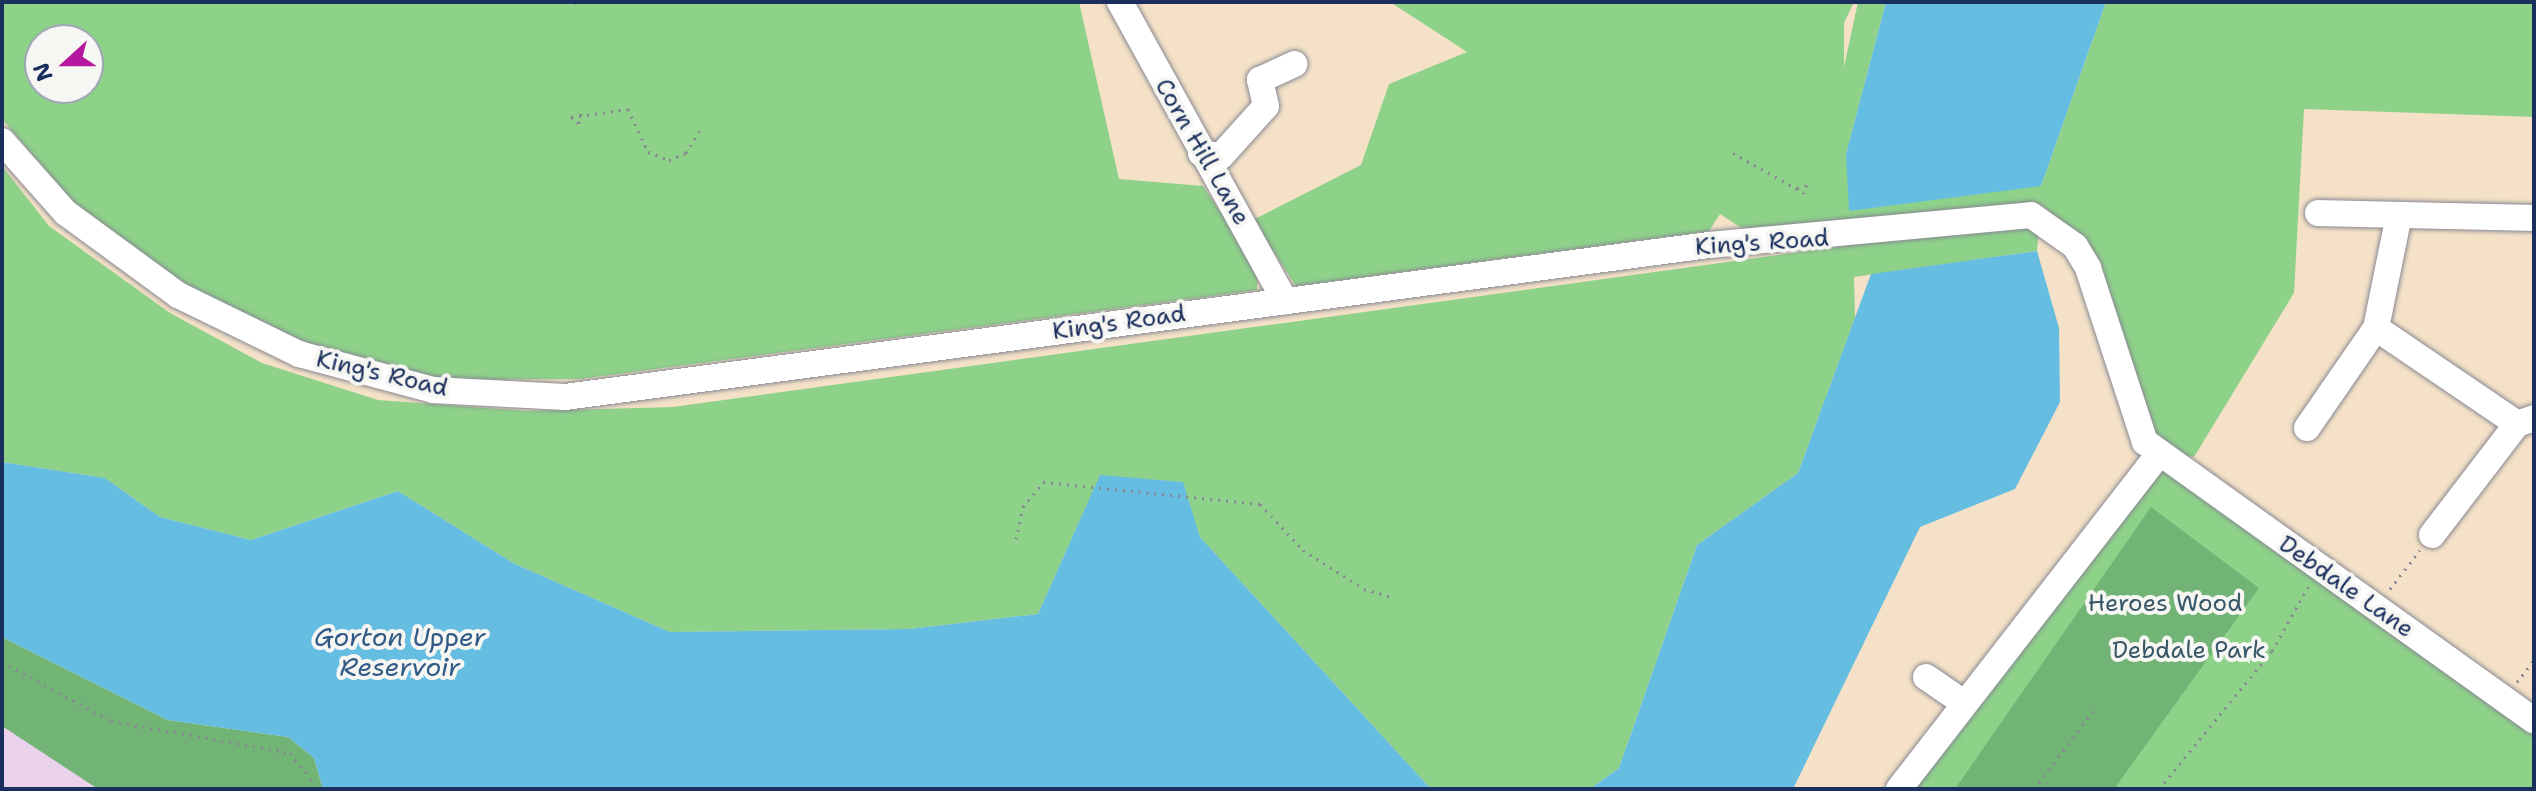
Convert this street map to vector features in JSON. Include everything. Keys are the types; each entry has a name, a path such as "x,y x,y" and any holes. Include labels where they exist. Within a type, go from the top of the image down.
{"street":[{"name":"Corn Hill Lane","path":"1120,2 1285,301"},
{"path":"1201,153 1221,156 1266,106 1260,80 1295,64"},
{"name":"King's Road","path":"2,141 66,213 178,295 299,354 433,390 565,397 1709,245 2031,215 2075,246 2088,268 2137,430 2158,455"},
{"path":"2318,213 2534,218"},
{"path":"2307,428 2376,328 2399,215"},
{"path":"2376,328 2525,421 2432,535"},
{"path":"1899,789 2158,455"},
{"name":"Debdale Lane","path":"2158,455 2534,720"},
{"path":"1926,677 1964,703"}],"path":[{"path":"581,113 628,109 657,158 686,153 699,131"},
{"path":"1733,153 1797,188"},
{"path":"1016,539 1023,507 1043,482 1267,505 1303,550 1364,589 1392,597"},
{"path":"2375,608 2432,535"},
{"path":"2159,789 2272,651 2319,568"},
{"path":"2504,699 2534,660"},
{"path":"2,662 111,721 290,753 311,779 310,789"},
{"path":"2034,789 2094,710"}],"shaded area":[{"path":"2,677 292,789 2,789"}],"green space":[{"path":"2,2 1079,2 1119,179 1203,186 1258,268 1257,290 580,379 451,380 353,359 247,320 156,269 74,203 2,119"},
{"path":"1390,2 1854,2 1844,23 1844,67 1858,2 1886,2 1846,154 2041,186 2106,2 2534,2 2534,117 2304,109 2294,293 2194,457 2174,453 2145,429 2075,232 2041,205 2037,251 1854,277 1855,318 1798,473 1697,545 1619,768 1590,789 1431,789 1200,537 1182,482 1100,476 1038,614 909,629 670,632 515,564 398,491 251,540 160,517 105,478 2,462 2,166 49,226 170,313 262,363 378,400 528,411 673,407 1851,245 1740,227 1720,214 1709,231 1296,286 1253,220 1361,165 1389,84 1467,52"},
{"name":"Debdale Park","path":"2163,467 2534,735 2534,789 1909,789"},
{"name":"Heroes Wood","path":"2151,507 2259,588 2114,789 1955,789"},
{"path":"2,637 168,720 288,737 314,758 323,789 98,789 2,726"}],"water":[{"path":"1886,2 2106,2 2041,186 1849,211 1846,154"},
{"path":"2037,251 2059,328 2060,402 2015,489 1920,527 1793,789 1590,789 1619,768 1697,545 1798,473 1871,274"},
{"name":"Gorton Upper Reservoir","path":"2,462 105,478 160,517 251,540 398,491 515,564 670,632 909,629 1038,614 1100,475 1183,482 1200,537 1431,789 323,789 314,758 288,737 168,720 2,637"}]}
